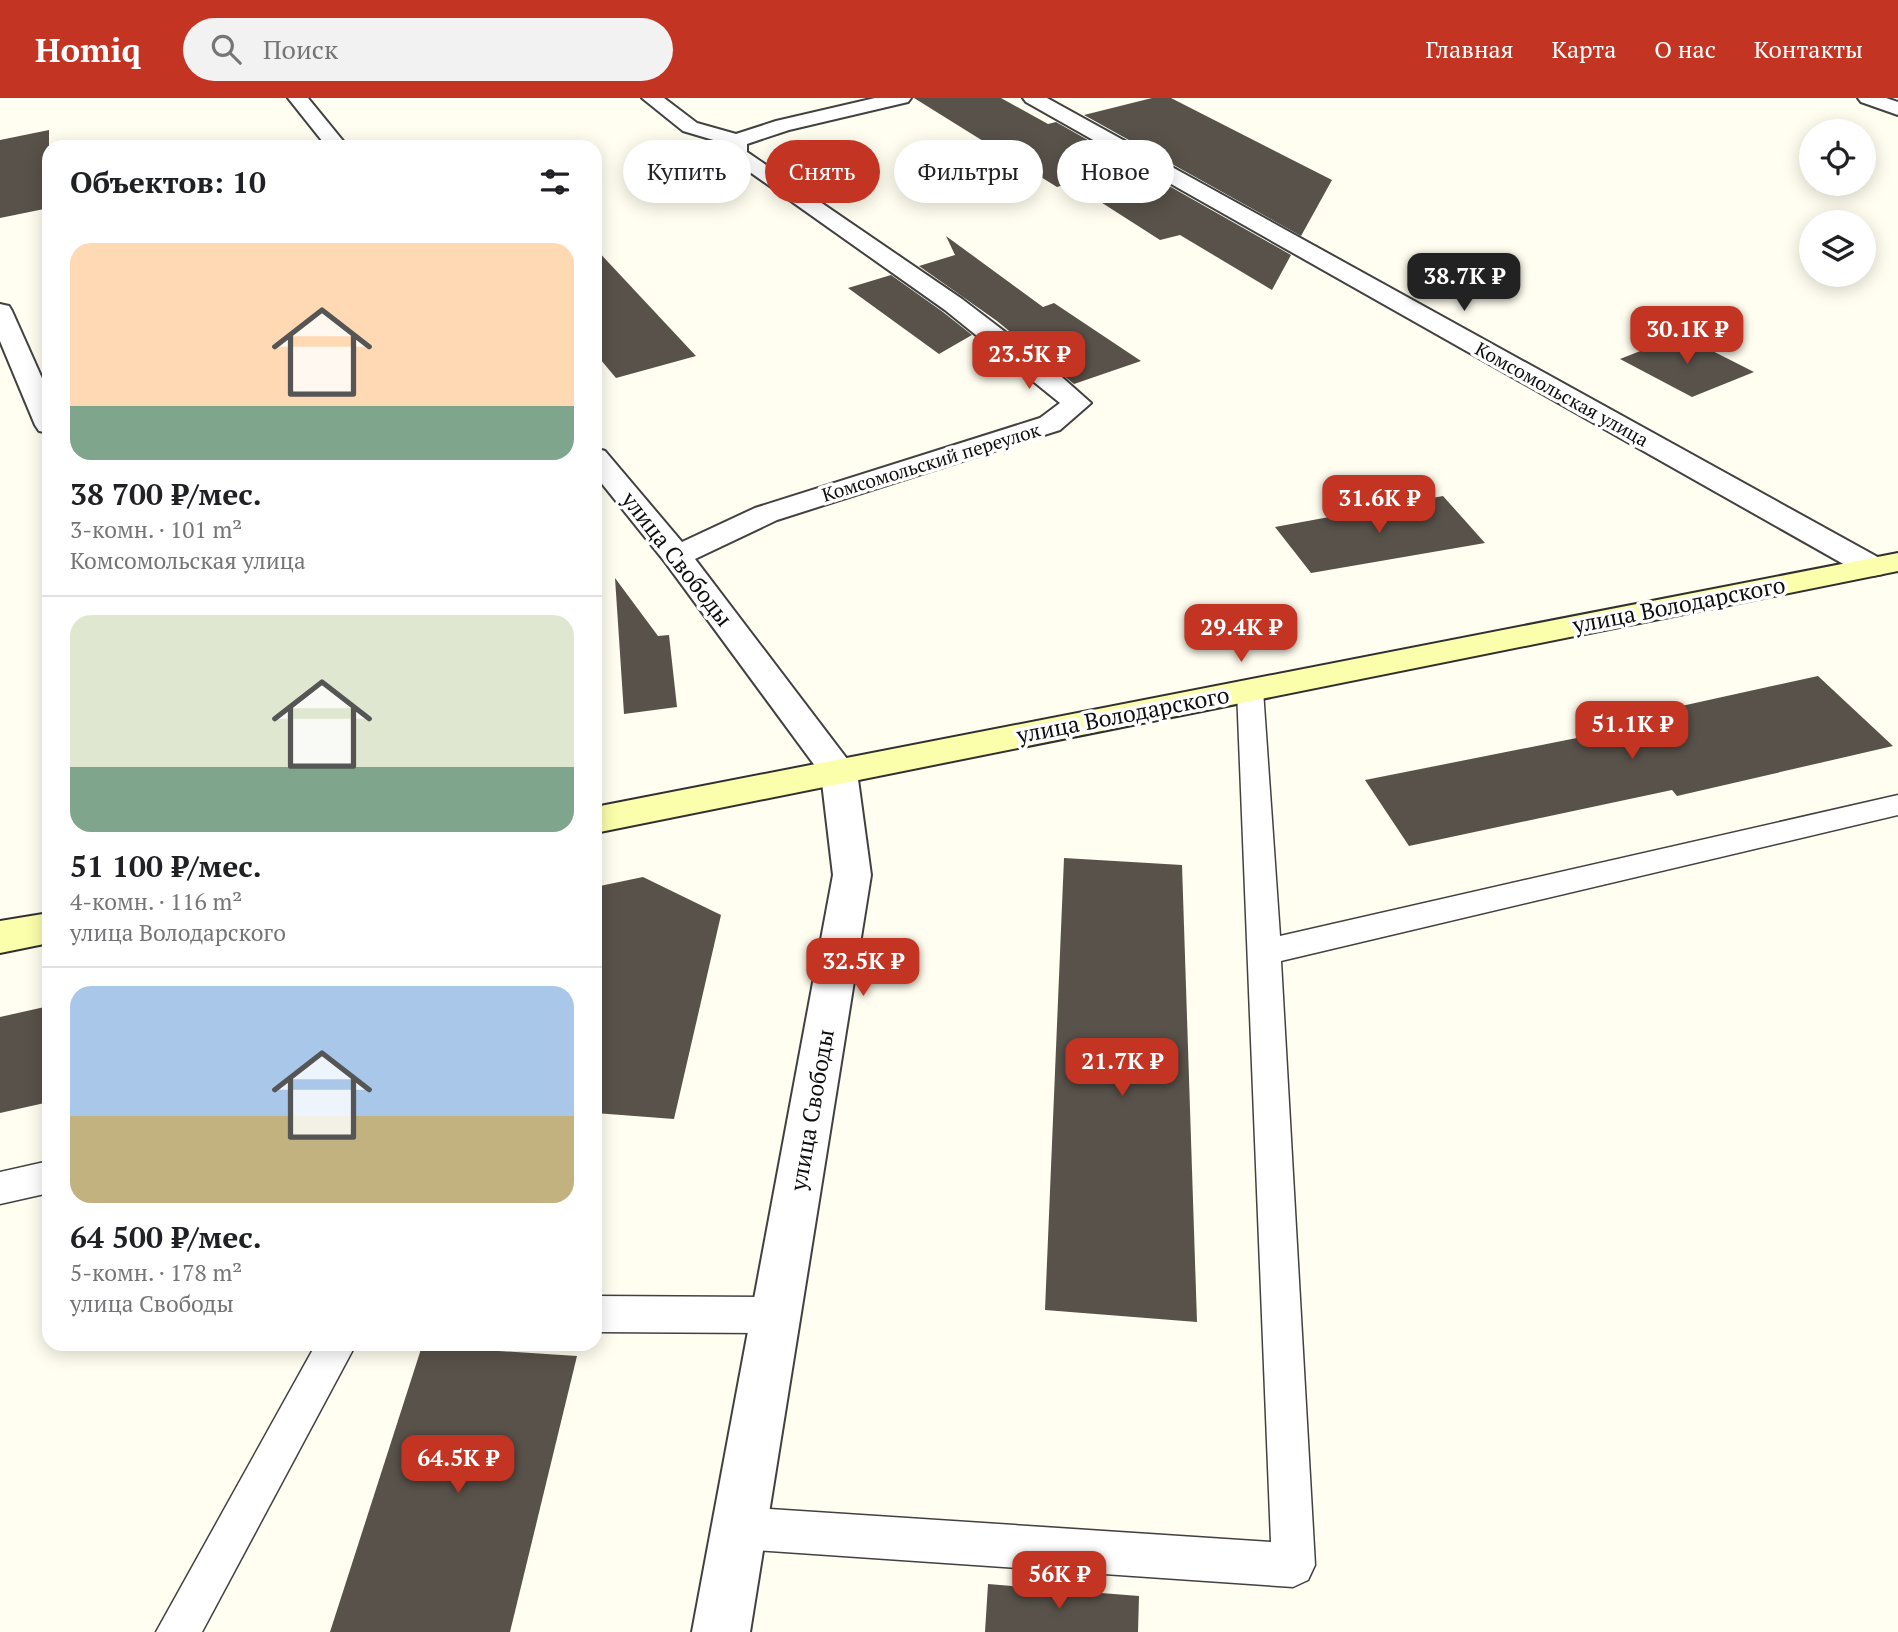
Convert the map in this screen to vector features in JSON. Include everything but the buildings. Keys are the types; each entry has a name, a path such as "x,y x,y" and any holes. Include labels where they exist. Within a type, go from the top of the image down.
{"main road":[{"name":"улица Володарского","path":"602,819 1885,565"},
{"path":"0,937 42,929"}],"street":[{"path":"298,98 332,140"},
{"path":"652,98 690,127 734,140"},
{"path":"740,140 783,125 901,98"},
{"name":"Комсомольская улица","path":"1033,98 1885,565"},
{"path":"1868,98 1898,108"},
{"name":"Комсомольский переулок","path":"676,555 709,543 766,514 1050,424 1077,402 1036,366 940,295 751,164"},
{"path":"0,311 42,409"},
{"name":"улица Свободы","path":"602,465 676,555 839,772 852,875 722,1632"}],"lane":[{"path":"740,1528 1293,1565 1265,952 1250,690"},
{"path":"1265,952 1898,805"},
{"path":"0,1188 42,1179"},
{"path":"602,1314 778,1315"},
{"path":"178,1632 333,1351"}]}
